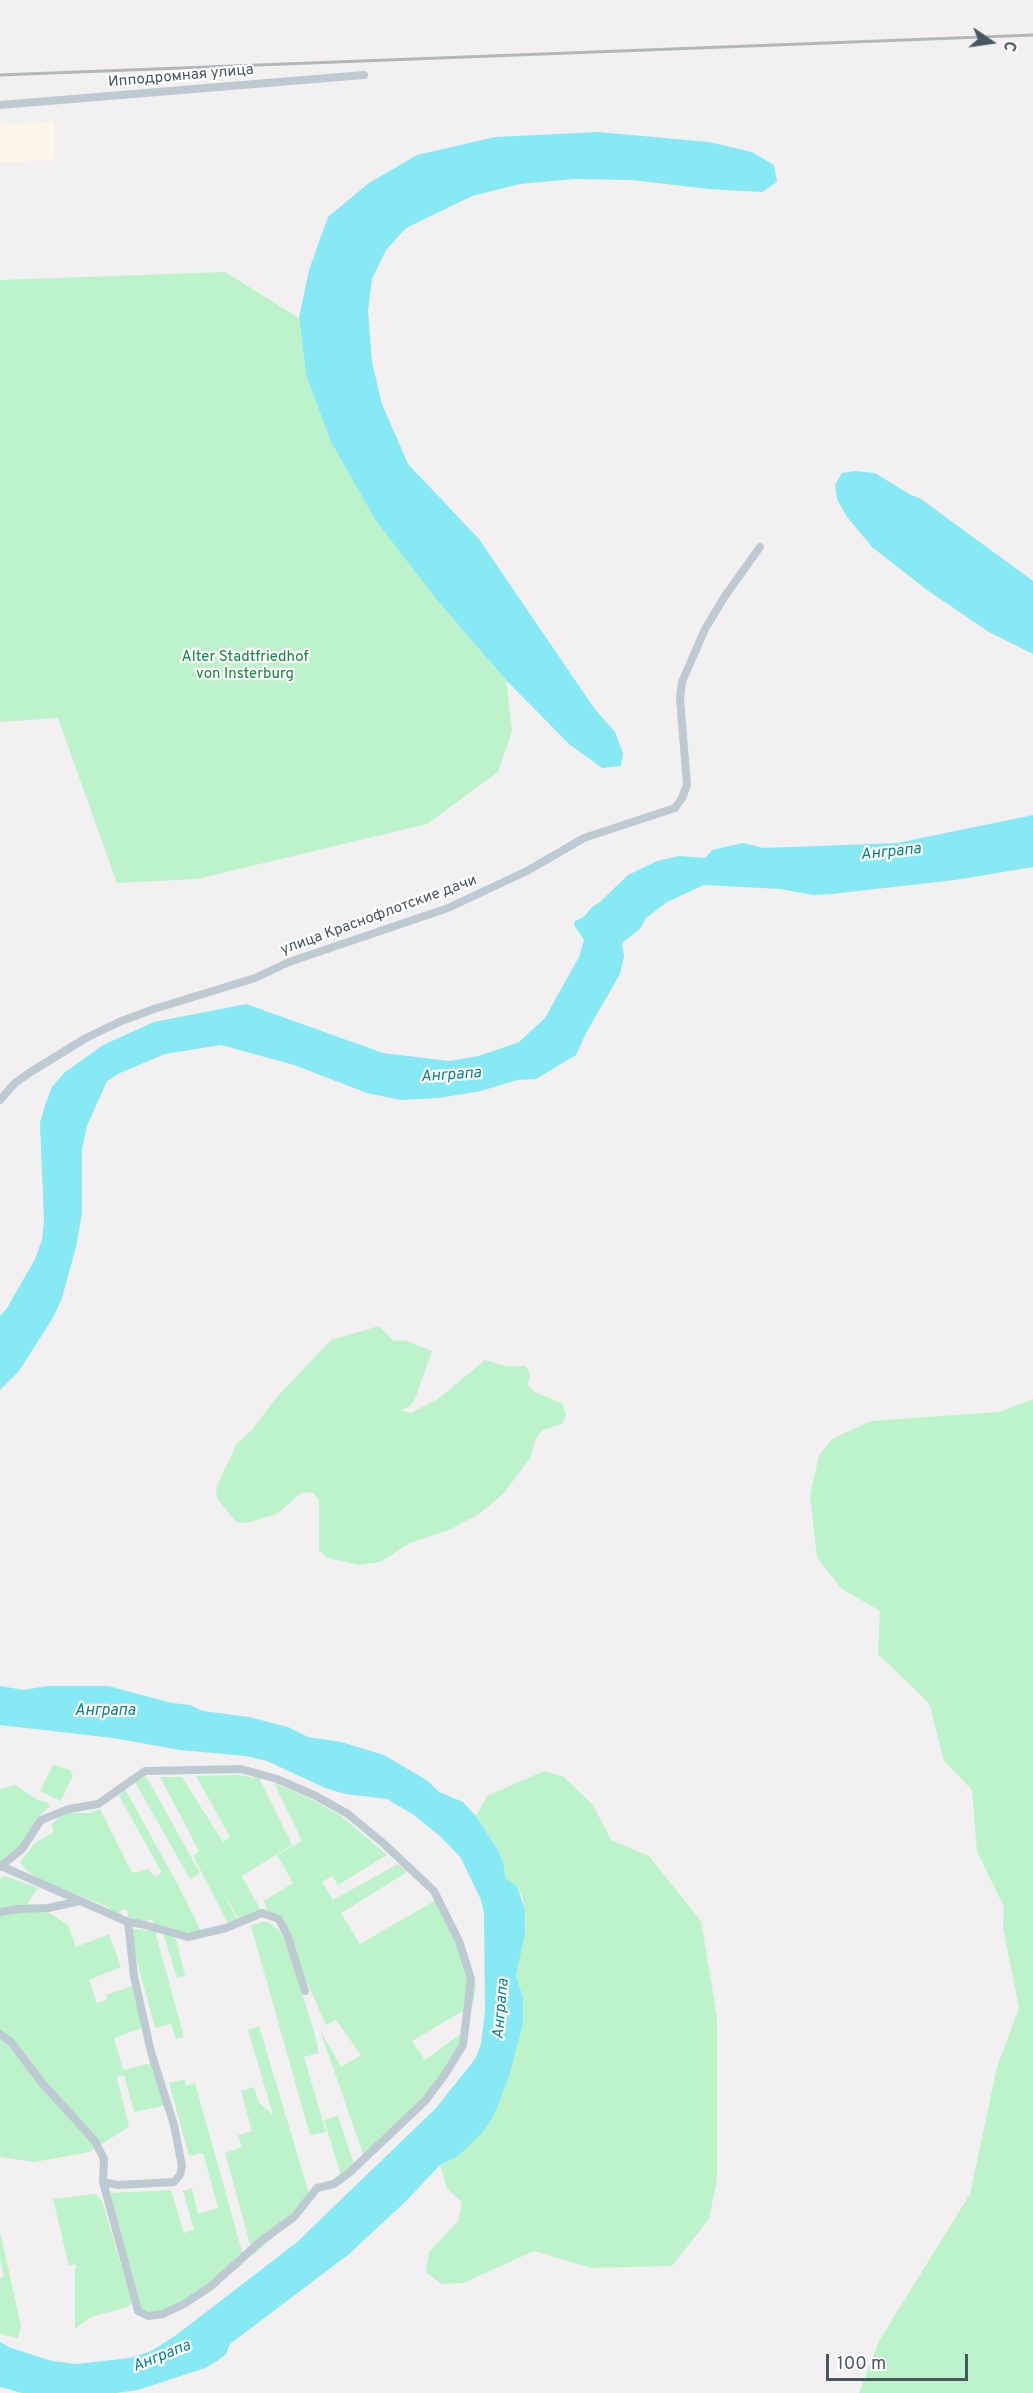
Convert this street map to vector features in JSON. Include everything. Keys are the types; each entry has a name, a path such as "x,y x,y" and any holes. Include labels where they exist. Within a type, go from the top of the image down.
{"street":[{"name":"Ипподромная улица","path":"0,105 364,75"},
{"name":"улица Краснофлотские дачи","path":"0,1100 15,1083 29,1073 86,1038 119,1022 255,978 289,962 448,908 518,875 584,838 675,808 687,785 680,698 682,682 705,629 760,547"},
{"path":"0,2034 10,2042 42,2083 95,2141 104,2159 103,2182 138,2311 148,2316 163,2314 210,2287 261,2241 294,2217 317,2188 334,2184 350,2172 425,2101 463,2045 471,1979 468,1964 434,1891 383,1843 348,1814 316,1796 277,1779 241,1769 145,1771 98,1804 69,1809 41,1820 22,1849 1,1867 128,1922 188,1936 226,1928 262,1913 279,1919 288,1936 305,1990"},
{"path":"0,1912 48,1908 80,1901"},
{"path":"103,2182 118,2185 174,2182 180,2175 182,2166 174,2125 151,2052 141,2008 134,1976 128,1922"}],"shaded area":[{"path":"54,122 55,160 0,162 0,125"}],"green space":[{"name":"Alter Stadtfriedhof von Insterburg","path":"225,272 299,318 306,375 331,442 376,521 436,599 506,680 512,731 498,772 427,824 197,879 117,883 58,718 0,722 0,280"},
{"path":"379,1326 394,1341 404,1340 432,1351 415,1399 409,1407 401,1410 411,1413 438,1399 485,1360 505,1366 526,1366 530,1375 528,1385 535,1392 563,1404 566,1415 562,1424 543,1430 536,1438 530,1458 504,1493 479,1514 451,1529 410,1543 380,1562 359,1565 328,1558 319,1551 319,1500 312,1492 301,1493 277,1514 246,1523 236,1522 217,1498 216,1488 237,1443 252,1430 276,1398 331,1340"},
{"path":"1033,1399 1033,2393 859,2393 879,2341 970,2194 997,2067 1019,2008 1003,1928 1004,1907 977,1852 972,1790 944,1761 929,1703 878,1654 880,1611 842,1589 817,1558 810,1496 819,1455 832,1439 871,1421 999,1412"},
{"path":"53,1765 70,1770 73,1775 61,1801 40,1791"},
{"path":"544,1771 564,1777 593,1805 611,1840 649,1856 701,1921 717,2017 717,2179 709,2219 672,2266 591,2268 534,2251 463,2283 441,2284 426,2272 429,2252 458,2221 462,2202 447,2189 440,2165 457,2157 490,2122 517,2047 523,1997 516,1976 525,1934 523,1899 517,1886 505,1878 504,1865 499,1852 476,1816 487,1796"},
{"path":"237,1775 259,1778 292,1845 242,1876 262,1912 240,1921 220,1888 238,1921 229,1925 193,1856 199,1851 160,1777 182,1777 223,1842 230,1837 196,1776"},
{"path":"146,1776 200,1873 190,1879 135,1782"},
{"path":"274,1783 340,1815 387,1855 338,1885 332,1876 322,1882 333,1900 398,1864 407,1872 341,1913 360,1944 436,1900 467,1957 476,1986 473,2005 412,2041 425,2060 464,2031 468,2036 440,2085 365,2160 320,2030 341,2067 361,2055 336,2020 326,2025 308,1984 305,1983 279,1914 268,1913 264,1901 293,1883 277,1855 301,1841 303,1843"},
{"path":"15,1785 50,1806 37,1818 10,1860 0,1866 0,1789"},
{"path":"125,1789 202,1933 179,1932 154,1925 152,1919 140,1923 129,1921 127,1909 120,1911 122,1918 110,1911 108,1907 42,1881 26,1870 20,1862 35,1843 54,1832 51,1824 60,1817 69,1813 90,1813 100,1809 132,1873 148,1869 155,1877 157,1876 161,1871 119,1796"},
{"path":"5,1876 38,1888 27,1904 37,1905 68,1925 76,1947 109,1934 121,1967 89,1980 97,2003 107,2000 106,1995 135,1985 147,2026 114,2038 123,2070 156,2062 167,2105 134,2112 124,2075 117,2077 129,2127 89,2152 34,2162 0,2157 0,1878"},
{"path":"267,1922 278,1929 285,1940 314,2031 319,2053 304,2057 326,2132 310,2135 251,1926"},
{"path":"131,1929 155,1931 184,2037 176,2039 171,2024 155,2028 135,1955"},
{"path":"163,1933 176,1939 185,1976 177,1978"},
{"path":"259,2026 311,2200 293,2220 253,2255 225,2153 242,2147 238,2135 252,2131 241,2091 254,2087 259,2103 273,2115 248,2030"},
{"path":"185,2079 186,2086 195,2083 245,2262 211,2289 164,2316 143,2312 115,2225 108,2193 171,2190 184,2233 194,2230 183,2191 192,2188 198,2214 218,2208 203,2153 189,2156 169,2083"},
{"path":"338,2116 356,2170 342,2179 324,2120"},
{"path":"96,2194 102,2201 132,2303 127,2307 91,2317 75,2329 75,2268 77,2268 75,2264 69,2266 53,2199"},
{"path":"0,2231 21,2326 18,2338 0,2334 0,2278 4,2277 0,2259"}],"water":[{"path":"598,132 709,142 752,152 774,165 777,182 762,192 708,189 632,180 574,179 520,184 472,196 406,228 386,250 372,279 368,311 372,362 382,404 408,464 479,539 594,708 615,732 623,753 621,766 602,768 569,744 506,680 436,599 376,521 331,442 306,375 299,318 309,270 328,217 369,183 417,155 495,137"},
{"path":"855,471 875,473 921,499 1033,581 1033,654 989,632 927,590 872,547 847,517 837,499 835,485 842,473"},
{"name":"Анграпа","path":"1033,815 1033,867 955,880 832,894 813,895 780,889 704,885 667,902 646,918 640,929 622,943 624,956 620,974 576,1055 536,1079 517,1080 481,1091 439,1098 400,1100 367,1093 294,1065 221,1045 165,1054 120,1073 107,1081 87,1126 82,1149 82,1213 76,1247 62,1298 54,1316 19,1371 0,1390 0,1316 35,1259 42,1240 44,1220 40,1123 45,1105 52,1087 64,1073 103,1045 154,1022 246,1004 383,1053 449,1061 479,1056 519,1042 545,1018 579,957 584,940 574,925 575,921 584,917 628,875 657,861 679,856 705,858 712,850 743,843 763,848 897,843"},
{"name":"Анграпа","path":"0,1686 24,1690 47,1686 108,1686 172,1703 190,1705 203,1711 249,1717 288,1727 308,1737 341,1742 384,1755 428,1781 439,1792 463,1802 476,1816 499,1852 504,1865 505,1878 517,1886 525,1910 525,1934 516,1976 523,1997 523,2024 509,2076 496,2110 481,2134 457,2157 440,2165 405,2202 349,2254 230,2344 226,2354 217,2361 205,2368 138,2390 116,2393 22,2393 0,2387 0,2342 11,2348 52,2361 76,2364 130,2358 151,2351 175,2336 296,2243 436,2108 475,2059 481,2044 485,2011 484,1914 481,1900 461,1858 441,1837 414,1815 387,1799 345,1794 325,1788 267,1761 246,1756 180,1750 113,1738 0,1725"}],"railway":[{"path":"0,75 1033,35"}]}
